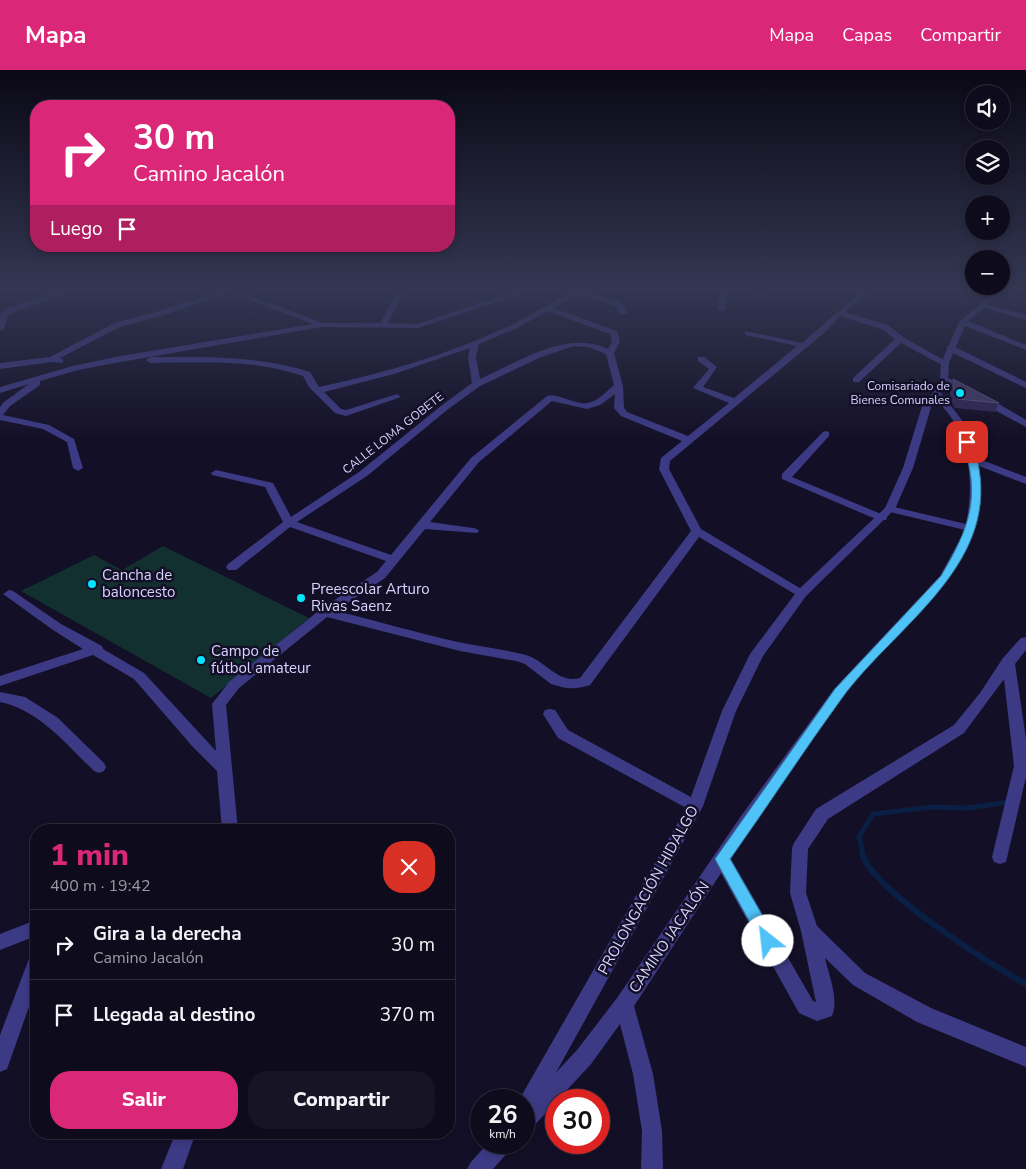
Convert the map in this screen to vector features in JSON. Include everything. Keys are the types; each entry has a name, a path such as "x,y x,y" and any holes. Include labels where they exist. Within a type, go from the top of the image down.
{"street":[{"path":"0,366 52,359 90,339"},
{"path":"1,390 76,368 238,339"},
{"path":"319,390 372,379 485,339"},
{"path":"615,339 616,342 610,353 619,386 619,408 624,414 688,440"},
{"path":"776,339 802,345"},
{"path":"802,593 697,531 664,469 665,460 810,339"},
{"path":"856,380 900,339"},
{"path":"901,339 945,363"},
{"path":"954,339 945,363 944,379 1026,424"},
{"path":"1005,339 1026,348"},
{"path":"475,344 472,357 477,384"},
{"name":"CALLE LOMA GOBETE","path":"232,567 289,523 364,474 444,408 477,384 574,344 598,347 610,353"},
{"path":"950,348 1026,386"},
{"path":"52,359 76,368"},
{"path":"701,359 714,369 697,388 736,402"},
{"path":"115,360 259,363 292,367 307,374 312,385 319,390 338,412 346,413 397,397"},
{"path":"0,413 8,404 46,377"},
{"name":"PROLONGACIÓN HIDALGO","path":"535,1090 695,806 729,711 757,654 802,593 882,518 890,508 908,468 928,403 937,394 944,379"},
{"path":"230,824 219,704 234,684 325,612 372,582 394,560 475,460 550,398 560,398 578,405 593,405 619,386"},
{"name":"CAMINO JACALÓN","path":"535,1110 584,1057 624,1004 722,859 839,692 945,578 959,554 971,528 976,500 976,478 973,460 960,424 937,394"},
{"path":"0,417 46,427 71,441 78,468"},
{"path":"826,434 786,476 787,479 882,518"},
{"path":"973,460 1026,481"},
{"path":"216,473 269,485 289,523 394,560"},
{"path":"890,508 971,528"},
{"path":"423,524 473,531"},
{"path":"325,612 460,647 517,656 530,661 556,681 573,685 585,682 697,531"},
{"path":"9,594 57,627 140,676 197,742 226,770"},
{"path":"722,859 806,1007 817,1012 825,1010 825,998 810,931 798,893 800,848 822,814 959,728 972,716 1008,661 1026,641"},
{"path":"0,681 97,649"},
{"path":"1000,857 1021,766 1020,740 1008,661"},
{"path":"0,697 20,701 53,722 99,767"},
{"path":"550,714 563,734 695,806"},
{"path":"0,942 30,930"},
{"path":"810,931 859,978 924,1015 1026,1056"},
{"path":"0,1062 30,979"},
{"path":"624,1004 643,1074 652,1131 652,1169"},
{"path":"172,1169 183,1139"},
{"path":"478,1169 492,1154"}],"green space":[{"name":"Campo de fútbol amateur","path":"163,546 309,618 211,698 21,591 94,555 122,570"}],"building":[{"path":"953,379 999,403 958,399 954,390"}],"waterway":[{"path":"863,854 859,837 873,814 933,807 967,808 1010,802"},
{"path":"862,853 870,868 886,886 908,905 961,944 1026,984"}],"place":[{"name":"Comisariado de Bienes Comunales","path":"960,393"},
{"name":"Cancha de baloncesto","path":"92,584"},
{"name":"Preescolar Arturo Rivas Saenz","path":"301,598"},
{"name":"Campo de fútbol amateur","path":"201,660"}],"route":[{"path":"768,941 722,859 839,692 945,578 971,528 976,500 976,478 967,442"}]}
